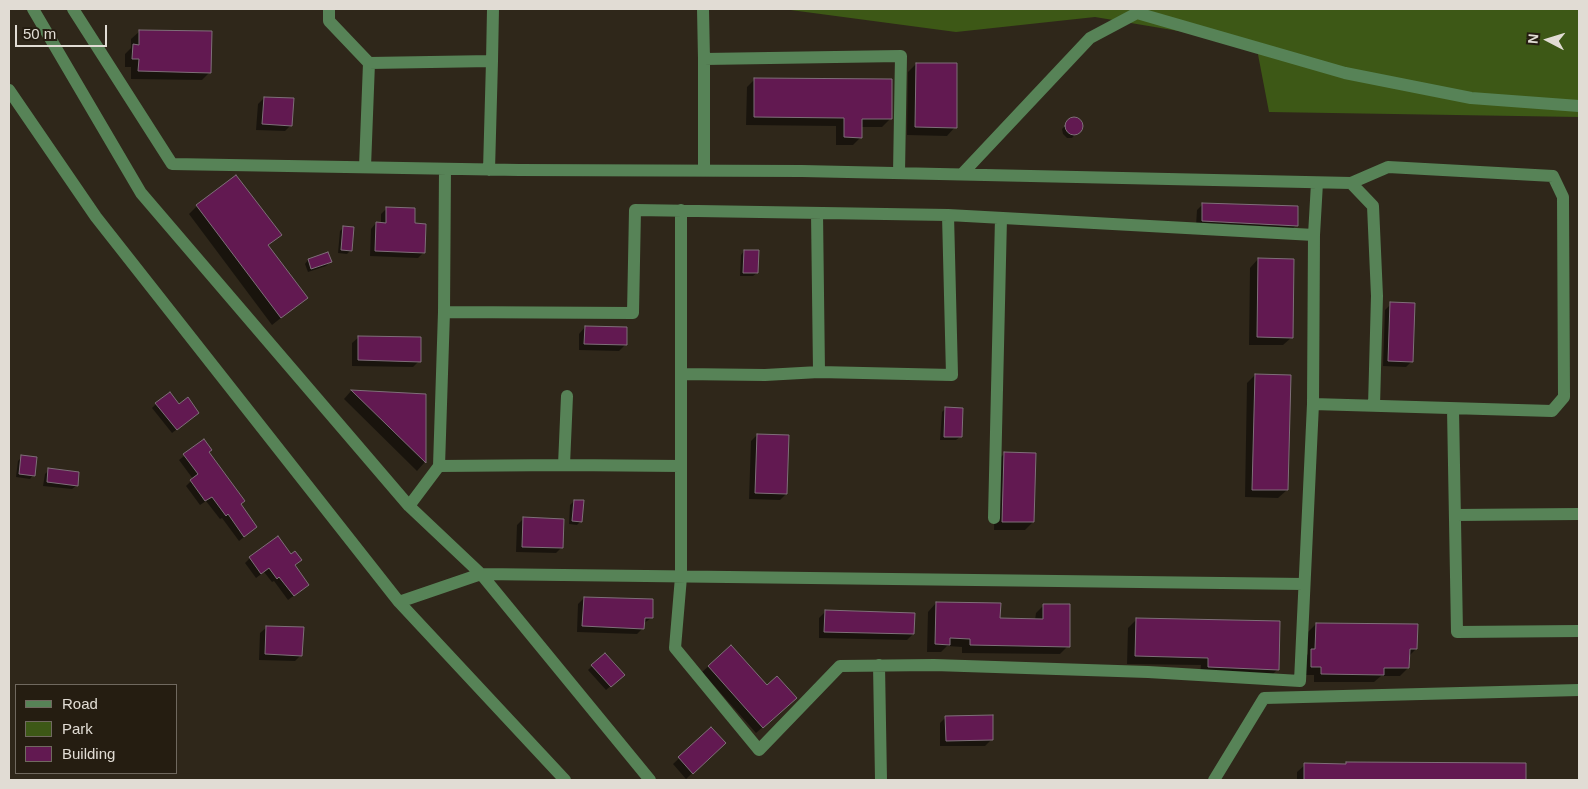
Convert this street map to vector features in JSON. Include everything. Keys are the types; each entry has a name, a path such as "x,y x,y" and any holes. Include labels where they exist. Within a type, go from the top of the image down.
{"street":[{"path":"33,9 141,193 410,506 481,574 650,780"},
{"path":"73,9 172,164 489,170 704,170 962,174 1351,184 1388,167 1553,176 1563,198 1564,397 1552,410 1313,404"},
{"path":"329,9 330,20 369,63 365,167"},
{"path":"489,170 493,9"},
{"path":"703,9 704,170"},
{"path":"962,174 1090,38 1137,13 1345,73 1471,98 1579,106"},
{"path":"704,59 901,56 899,173"},
{"path":"369,63 492,61"},
{"path":"9,90 96,217 400,602 565,780"},
{"path":"410,506 439,466 444,312 445,169"},
{"path":"681,210 681,577 675,648 759,750 840,666 934,665 1128,671 1300,681 1313,404 1314,235 1317,183"},
{"path":"1351,184 1374,206 1377,296 1374,406"},
{"path":"444,312 633,313 635,210 948,215 1314,235"},
{"path":"817,213 819,372"},
{"path":"681,374 765,375 819,372 952,375 948,215"},
{"path":"994,518 1001,218"},
{"path":"564,465 567,396"},
{"path":"1453,409 1458,632 1579,631"},
{"path":"439,466 681,466"},
{"path":"1455,515 1579,514"},
{"path":"400,602 481,574 1304,584"},
{"path":"879,666 881,780"},
{"path":"1214,780 1264,698 1579,690"}],"green space":[{"path":"783,9 1579,9 1579,117 1269,112 1256,44 1095,17 956,32"}],"building":[{"path":"139,30 212,31 211,73 138,71 139,59 132,59 133,44 139,45"},
{"path":"916,63 957,63 957,128 915,127"},
{"path":"754,78 892,79 892,119 862,119 862,138 844,137 844,118 754,117"},
{"path":"264,97 294,98 292,126 262,124"},
{"path":"1074,117 1080,120 1083,126 1080,132 1074,135 1068,132 1065,126 1068,120"},
{"path":"236,175 282,235 268,245 308,298 281,318 196,205"},
{"path":"1202,203 1298,206 1298,226 1202,221"},
{"path":"386,207 415,208 415,223 426,224 425,253 375,251 376,222 386,223"},
{"path":"343,226 354,227 352,251 341,250"},
{"path":"744,250 759,250 758,273 743,273"},
{"path":"328,252 332,262 311,269 308,259"},
{"path":"1258,258 1294,259 1293,338 1257,337"},
{"path":"1390,302 1415,303 1413,362 1388,361"},
{"path":"585,326 627,327 627,345 584,344"},
{"path":"358,336 421,337 421,362 358,360"},
{"path":"1255,374 1291,375 1288,490 1252,490"},
{"path":"351,390 426,394 426,463"},
{"path":"170,392 179,404 188,397 199,413 177,430 155,403"},
{"path":"945,407 963,408 962,437 944,437"},
{"path":"757,434 789,435 787,494 755,493"},
{"path":"204,439 212,450 209,452 245,501 241,504 257,527 244,537 228,514 226,516 212,497 205,501 190,480 198,474 183,454"},
{"path":"1004,452 1036,453 1034,522 1002,522"},
{"path":"21,455 37,457 35,476 19,474"},
{"path":"48,468 79,472 78,486 47,482"},
{"path":"574,500 584,500 582,522 572,521"},
{"path":"523,517 564,519 563,548 522,547"},
{"path":"278,536 291,554 295,551 302,560 295,565 309,585 294,596 269,568 261,574 249,557"},
{"path":"584,597 653,599 653,618 645,618 644,629 582,626"},
{"path":"936,602 1001,603 1000,618 1043,619 1043,604 1070,604 1070,647 970,645 970,639 950,638 950,645 935,644"},
{"path":"825,610 915,613 914,634 824,632"},
{"path":"1136,618 1280,621 1279,670 1208,667 1208,658 1135,656"},
{"path":"1316,623 1418,624 1417,649 1410,649 1409,668 1384,668 1384,675 1321,674 1321,667 1311,667 1311,649 1315,649"},
{"path":"266,626 304,627 302,656 265,654"},
{"path":"731,645 767,685 777,676 797,698 763,728 708,666"},
{"path":"605,653 625,675 611,687 591,665"},
{"path":"993,715 993,740 946,741 945,716"},
{"path":"711,727 726,743 693,774 678,757"},
{"path":"1346,762 1526,763 1526,780 1304,780 1304,763 1346,764"}]}
